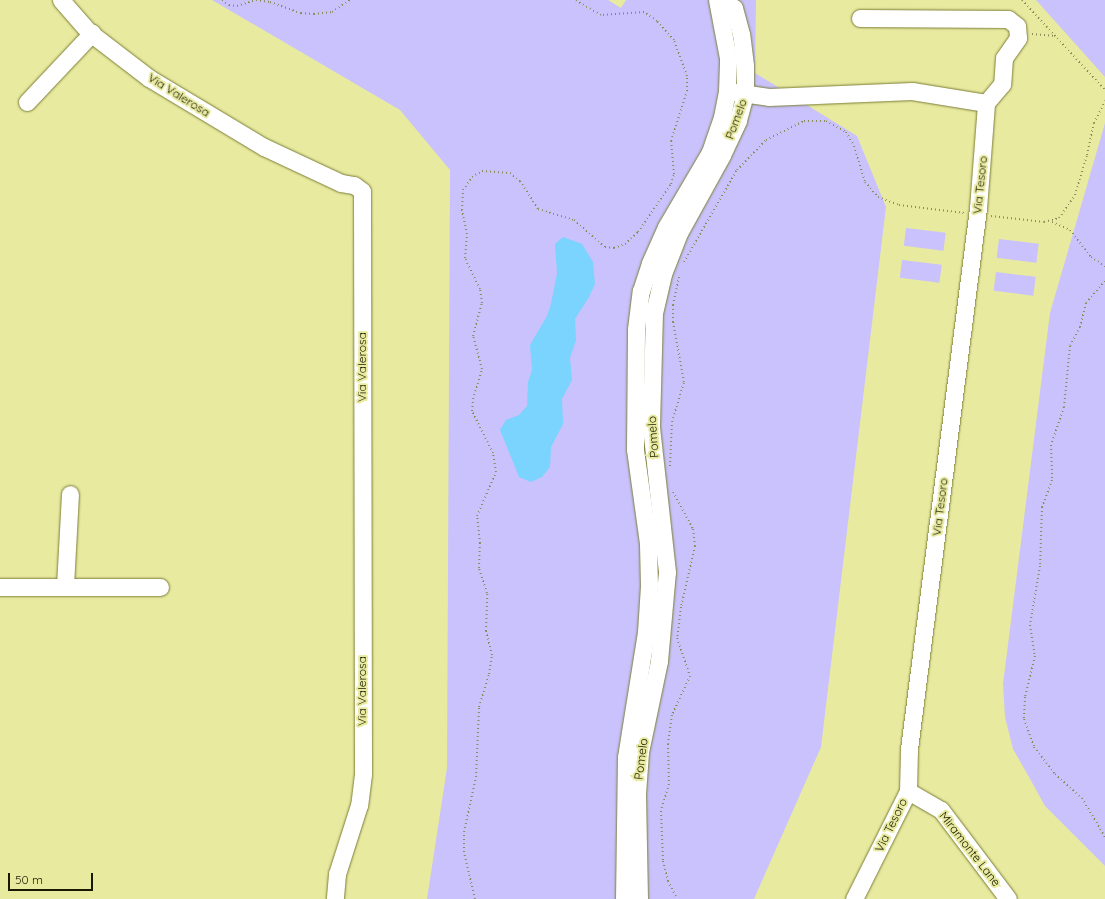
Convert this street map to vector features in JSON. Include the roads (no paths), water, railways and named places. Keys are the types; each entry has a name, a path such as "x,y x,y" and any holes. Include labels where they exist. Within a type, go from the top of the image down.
{"street":[{"name":"Via Valerosa","path":"61,0 92,33 149,78 264,147 341,183 354,185 362,191 363,774 359,805 337,874 335,899"},
{"name":"Pomelo","path":"624,899 626,758 646,632 649,585 648,543 635,449 636,329 641,291 650,263 666,227 710,152 722,117 727,91 728,58 717,0"},
{"name":"Pomelo","path":"639,899 637,794 640,752 659,661 667,572 650,426 654,313 663,274 679,233 722,155 738,120 745,93 745,64 739,28 734,8 722,0"},
{"path":"727,91 769,97 912,91 986,103 1002,84 1004,58 1019,34 1017,26 1008,19 994,17 860,18"},
{"path":"27,102 92,33"},
{"name":"Via Tesoro","path":"854,899 908,791 910,741 977,215 986,103"},
{"path":"65,586 70,494"},
{"path":"0,587 160,587"},
{"name":"Miramonte Lane","path":"908,791 941,810 1008,899"}],"water":[{"path":"563,237 582,244 593,262 595,284 589,297 575,319 576,340 570,358 572,380 562,399 563,424 551,447 550,467 542,477 531,482 519,477 500,430 506,420 519,415 527,406 528,382 532,370 530,345 547,316 551,304 557,273 555,244"}]}
